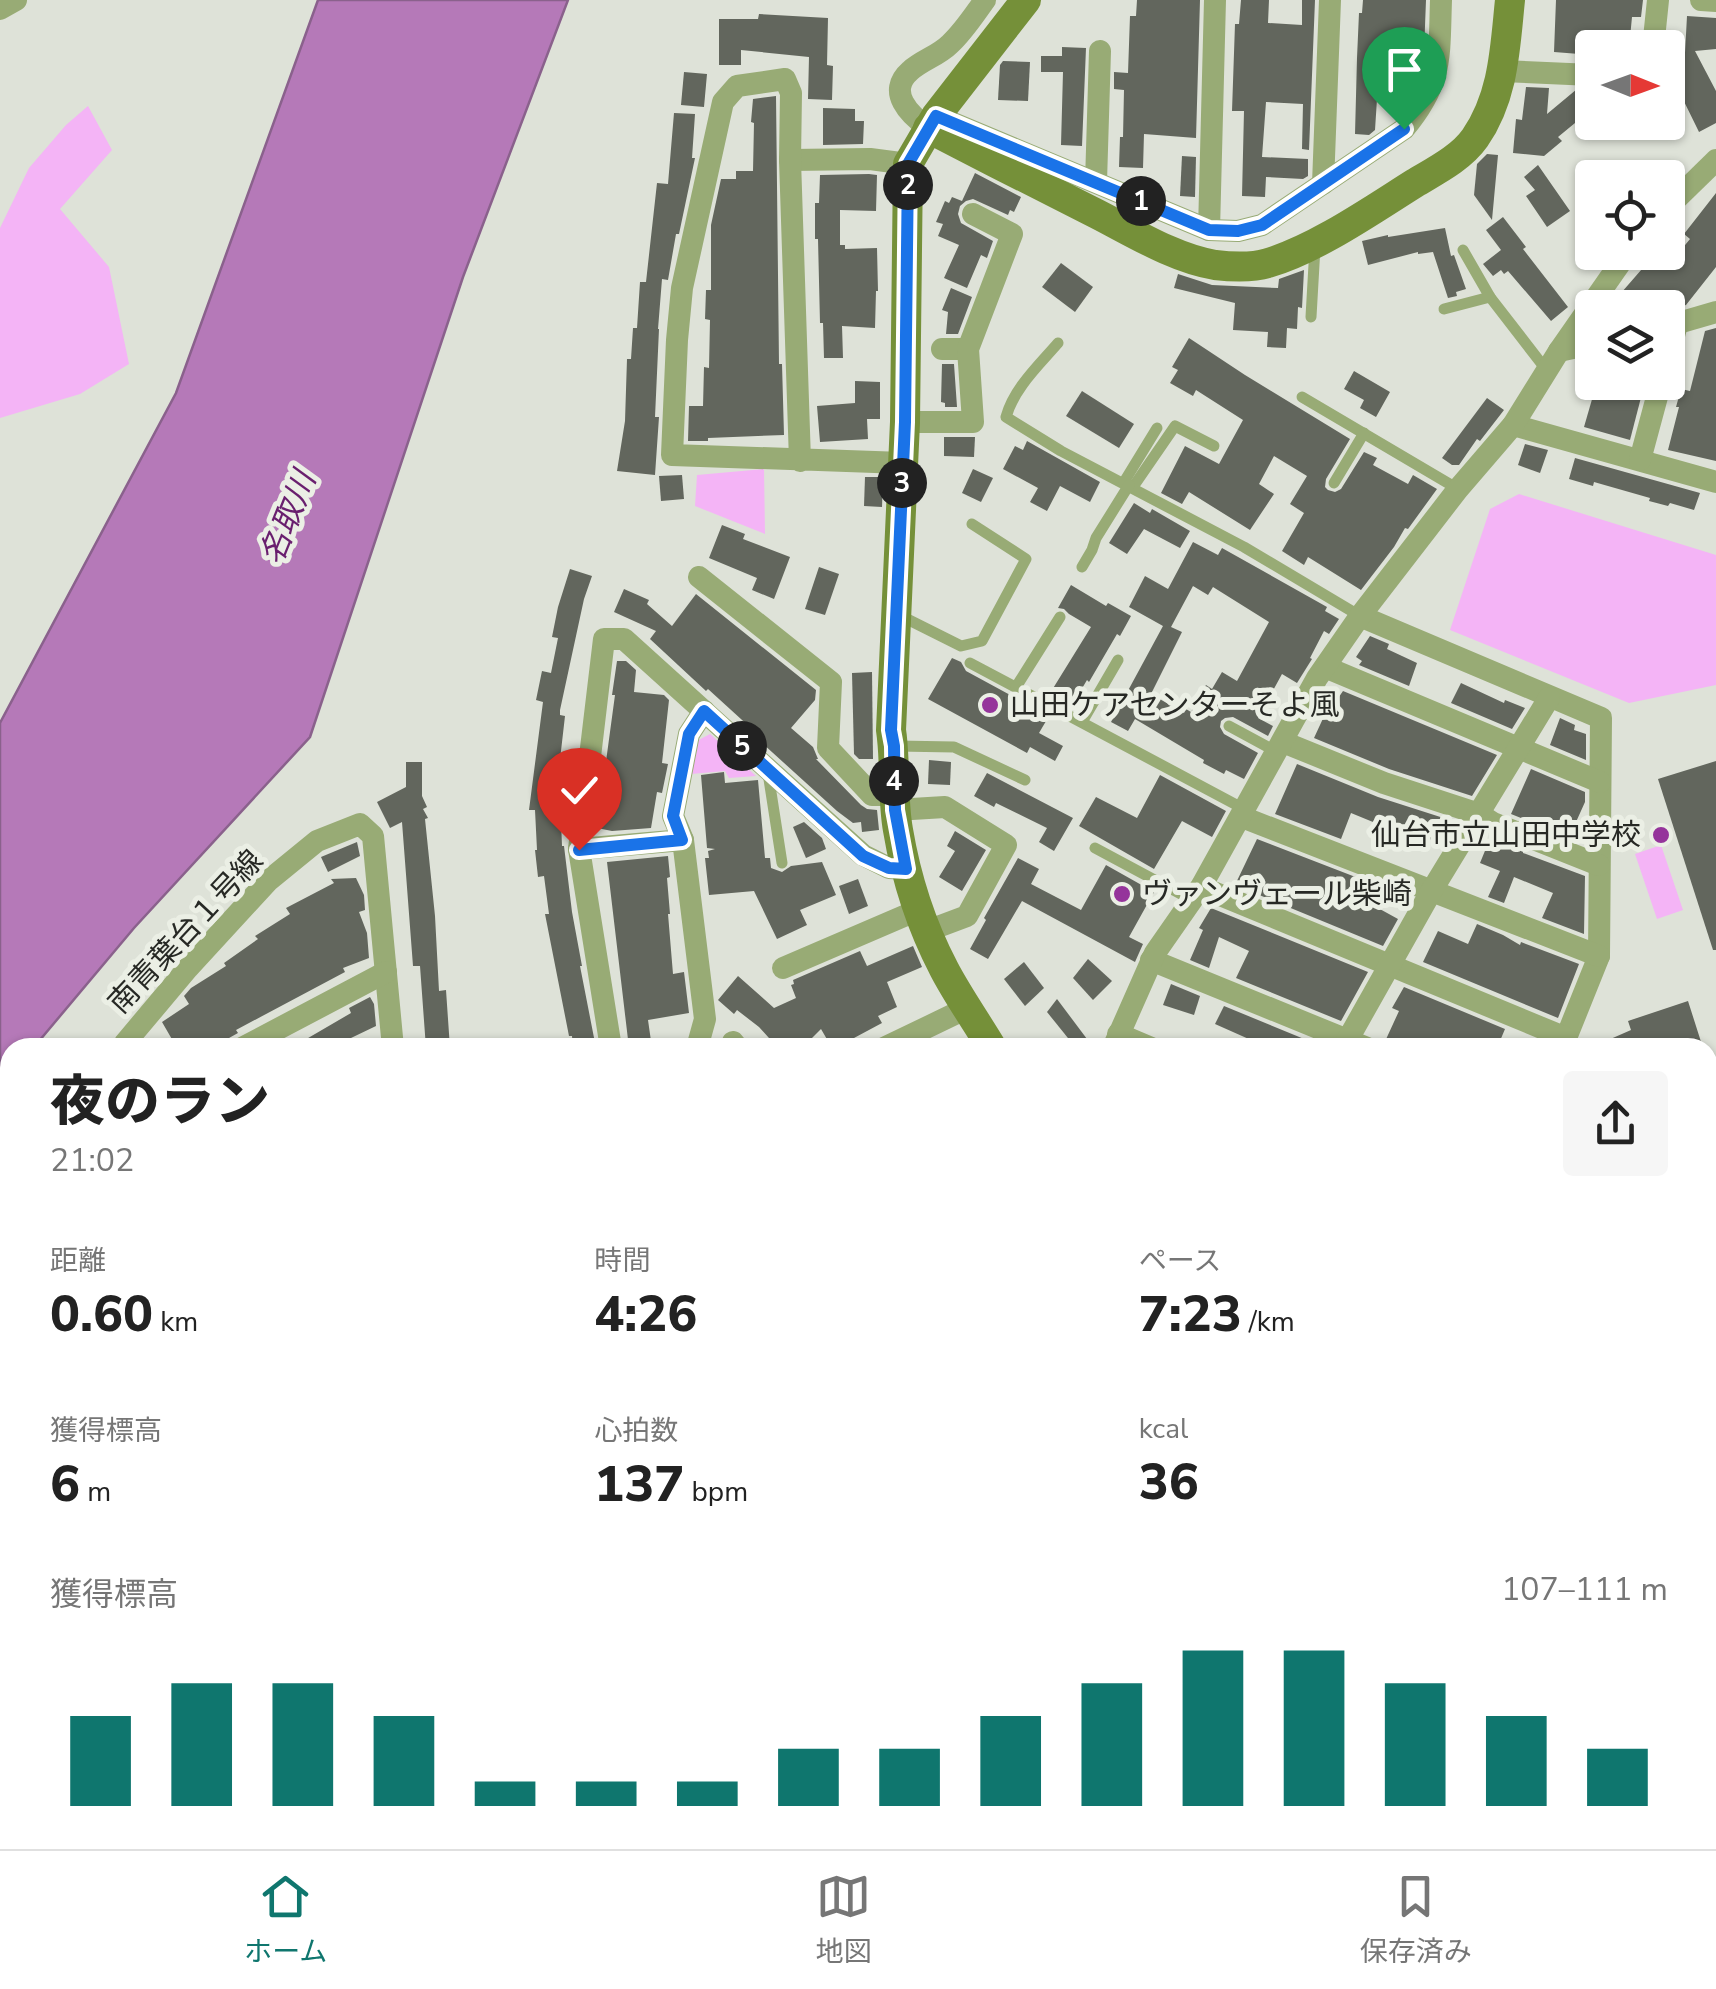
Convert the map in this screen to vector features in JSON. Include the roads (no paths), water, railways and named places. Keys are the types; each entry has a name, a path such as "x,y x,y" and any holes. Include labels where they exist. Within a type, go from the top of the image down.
{"street":[{"path":"0,8 16,0"},
{"path":"985,0 951,43 903,79 900,98 913,117 1096,182 1209,230 1238,231 1262,225 1404,129 1422,108 1435,80 1441,0"},
{"path":"986,1038 944,968 922,920 906,869 894,802 891,730 905,422 908,164 932,122 1026,0"},
{"path":"1209,230 1215,0"},
{"path":"1323,184 1330,0"},
{"path":"932,122 1127,230 1188,258 1242,267 1268,263 1316,243 1362,216 1444,165 1473,140 1499,88 1510,0"},
{"path":"1655,30 1658,0"},
{"path":"1701,0 1716,1"},
{"path":"1096,182 1100,52"},
{"path":"1502,71 1575,74"},
{"path":"800,461 791,94 785,79 737,86 723,102 682,288 672,455 800,461 903,463"},
{"path":"790,160 870,158 908,164"},
{"path":"1685,190 1716,160"},
{"path":"905,422 973,422 968,348 1012,234 973,214"},
{"path":"1116,1038 1151,960 1197,894 1325,667 1458,489 1513,425 1616,270"},
{"path":"1685,321 1716,312"},
{"path":"942,349 968,348"},
{"path":"1554,362 1575,352"},
{"path":"1640,460 1656,400"},
{"path":"1513,425 1716,482"},
{"path":"699,576 830,682 828,748 872,795 894,802 945,807 1006,845 967,916 922,920 783,968"},
{"path":"1360,616 1601,718 1599,956 1566,1038"},
{"path":"609,1038 579,850 604,639 624,639 863,856 889,868 906,869"},
{"path":"1325,667 1600,782"},
{"path":"1355,1038 1388,966 1549,698"},
{"path":"700,1038 705,1019 682,840 673,816 689,734 704,711"},
{"path":"1280,747 1479,814 1599,865"},
{"path":"1244,813 1599,956"},
{"name":"南青葉台１号線","path":"132,1038 188,968 268,881 317,841 360,824 372,836 392,1038"},
{"path":"579,850 682,840"},
{"path":"1197,894 1388,966 1553,1038"},
{"path":"1151,960 1335,1038"},
{"path":"261,1038 386,972"},
{"path":"905,1038 967,1008"}],"lane":[{"path":"1311,317 1316,243"},
{"path":"1463,250 1490,297 1554,362"},
{"path":"1444,309 1490,297"},
{"path":"1058,343 1027,379 1006,417 1061,451 1244,546 1360,616"},
{"path":"1302,397 1458,489"},
{"path":"1129,485 1175,426 1214,446"},
{"path":"1082,567 1158,428"},
{"path":"1334,483 1364,433"},
{"path":"895,612 961,646 982,640 1026,559 972,524"},
{"path":"1016,687 1060,617"},
{"path":"1082,722 1118,660"},
{"path":"970,663 1244,813"},
{"path":"1229,726 1280,747"},
{"path":"894,746 954,747 1025,780"},
{"path":"767,769 782,863"},
{"path":"1095,848 1197,894"}],"water":[{"name":"名取川","path":"318,0 568,0 463,277 310,737 134,928 42,1038 0,1038 0,723 176,393"}],"place":[{"name":"山田ケアセンターそよ風","path":"990,705"},
{"name":"仙台市立山田中学校","path":"1661,835"},
{"name":"ヴァンヴェール柴崎","path":"1122,894"}]}
